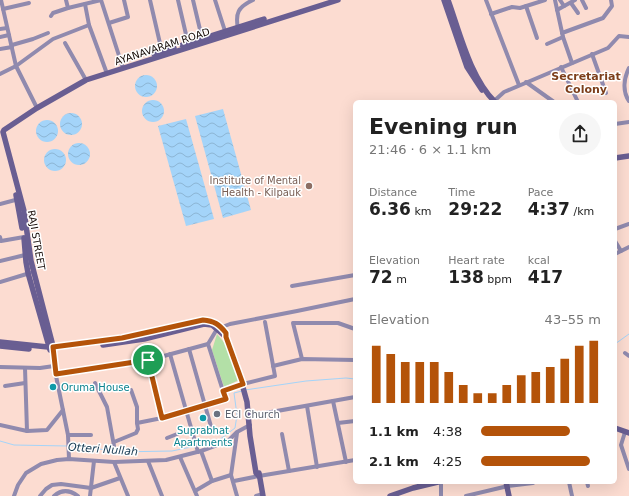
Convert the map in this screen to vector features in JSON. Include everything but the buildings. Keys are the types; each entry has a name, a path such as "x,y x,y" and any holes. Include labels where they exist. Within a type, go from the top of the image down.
{"street":[{"path":"1,0 2,11 16,66 36,107"},
{"path":"66,0 68,8"},
{"path":"51,16 53,13 68,8 101,0 122,65"},
{"path":"109,23 128,17 124,0"},
{"path":"150,0 162,52"},
{"path":"178,0 188,43"},
{"path":"193,0 202,38"},
{"path":"215,0 225,31"},
{"path":"238,29 236,17 240,8 244,2 253,0"},
{"name":"AYANAVARAM ROAD","path":"85,79 324,0"},
{"name":"AYANAVARAM ROAD","path":"1,132 6,123 85,79 202,38 338,0"},
{"path":"444,0 467,67 492,100"},
{"path":"448,0 461,40 474,72 492,100"},
{"path":"486,0 519,85"},
{"path":"491,14 512,7 520,8 545,0"},
{"path":"555,0 563,35 572,63"},
{"path":"560,0 564,6"},
{"path":"582,0 586,8"},
{"path":"547,44 563,35 603,18 612,6 611,0"},
{"path":"557,10 573,1 578,13"},
{"path":"2,11 29,3"},
{"path":"85,4 89,25 106,71"},
{"path":"526,6 537,38"},
{"path":"0,74 16,66 53,39 89,25"},
{"path":"0,29 7,28"},
{"path":"0,49 48,33"},
{"path":"0,37 9,35"},
{"path":"495,100 504,92 519,85 608,48 619,36 629,37"},
{"path":"65,43 85,79"},
{"path":"592,54 606,93"},
{"path":"562,67 577,100"},
{"path":"629,68 624,81 626,96 629,101"},
{"path":"526,82 551,100"},
{"path":"617,124 629,122"},
{"name":"RAJI STREET","path":"1,132 19,199 31,273"},
{"path":"617,157 629,155"},
{"path":"0,204 19,199"},
{"name":"RAJI STREET","path":"19,199 25,255 52,350"},
{"path":"617,228 629,224"},
{"path":"1,239 24,237"},
{"path":"617,244 621,251"},
{"path":"617,253 629,247"},
{"path":"0,261 25,255"},
{"path":"0,282 31,273"},
{"path":"292,286 353,275"},
{"path":"56,374 148,360 208,344 220,328 230,324 353,299"},
{"path":"223,391 274,376 265,322"},
{"path":"302,359 293,323 338,323 353,328"},
{"path":"0,346 52,350 138,340 204,324 220,328 223,336 226,337 246,395 250,416 250,436 256,472 259,476 263,495 256,496"},
{"path":"0,342 52,350"},
{"path":"137,423 162,418 226,399 208,344"},
{"path":"189,349 212,430"},
{"path":"52,350 68,435 69,459"},
{"path":"170,354 190,429 195,444 212,481"},
{"path":"273,366 302,359 353,360"},
{"path":"148,360 162,418"},
{"path":"0,367 40,368 54,366"},
{"path":"25,368 27,430"},
{"path":"5,386 25,383"},
{"path":"95,383 107,407 114,444 136,433 138,429 137,407 131,390"},
{"path":"250,416 353,397"},
{"path":"333,401 346,462"},
{"path":"307,406 317,467"},
{"path":"0,425 27,430 47,430 63,410"},
{"path":"338,423 353,420"},
{"path":"14,496 18,485 26,473 41,464 69,459 114,462 148,461 180,457 228,441 237,432 250,425"},
{"path":"617,425 628,431"},
{"path":"617,428 628,431"},
{"path":"167,438 190,429"},
{"path":"628,431 621,445 629,469"},
{"path":"236,496 234,481 231,475 237,432"},
{"path":"282,434 289,471"},
{"path":"68,435 91,435"},
{"path":"180,457 197,496"},
{"path":"234,481 353,460"},
{"path":"90,496 94,461"},
{"path":"148,461 162,496"},
{"path":"114,462 128,496"},
{"path":"195,491 212,481 231,475"},
{"path":"40,496 52,485 61,484 91,488 120,478"},
{"path":"383,496 402,488 417,484"},
{"path":"390,496 430,484"},
{"path":"441,484 441,496"},
{"path":"466,496 507,484 510,496"},
{"path":"569,484 572,496"},
{"path":"54,496 67,491 78,496"}],"green space":[{"path":"217,334 227,346 239,380 224,387 212,350"}],"water":[{"path":"146,75 154,78 157,86 154,94 146,97 138,94 135,86 138,78"},
{"path":"153,100 161,103 164,111 161,119 153,122 145,119 142,111 145,103"},
{"path":"223,109 251,210 223,218 195,116"},
{"path":"71,113 79,116 82,124 79,132 71,135 63,132 60,124 63,116"},
{"path":"186,119 214,219 186,226 158,126"},
{"path":"47,120 55,123 58,131 55,139 47,142 39,139 36,131 39,123"},
{"path":"79,143 87,146 90,154 87,162 79,165 71,162 68,154 71,146"},
{"path":"55,149 63,152 66,160 63,168 55,171 47,168 44,160 47,152"}],"waterway":[{"name":"Otteri Nullah","path":"617,343 629,334"},
{"name":"Otteri Nullah","path":"245,390 306,381 353,379"},
{"name":"Otteri Nullah","path":"199,446 219,440 235,428 237,415 234,393 242,391"},
{"name":"Otteri Nullah","path":"0,441 14,445 67,446"},
{"name":"Otteri Nullah","path":"70,446 90,447 115,452 172,451 196,446"}],"place":[{"name":"Institute of Mental Health - Kilpauk","path":"309,186"},
{"name":"Oruma House","path":"53,387"},
{"name":"ECI Church","path":"217,414"},
{"name":"Suprabhat Apartments","path":"203,418"}],"district":[{"name":"Secretariat Colony","path":"586,82"}],"route":[{"path":"203,320 213,321 219,324 226,333 226,337 243,384 223,391 226,399 162,418 148,360 56,374 53,347 93,343 122,338 203,320"}]}
